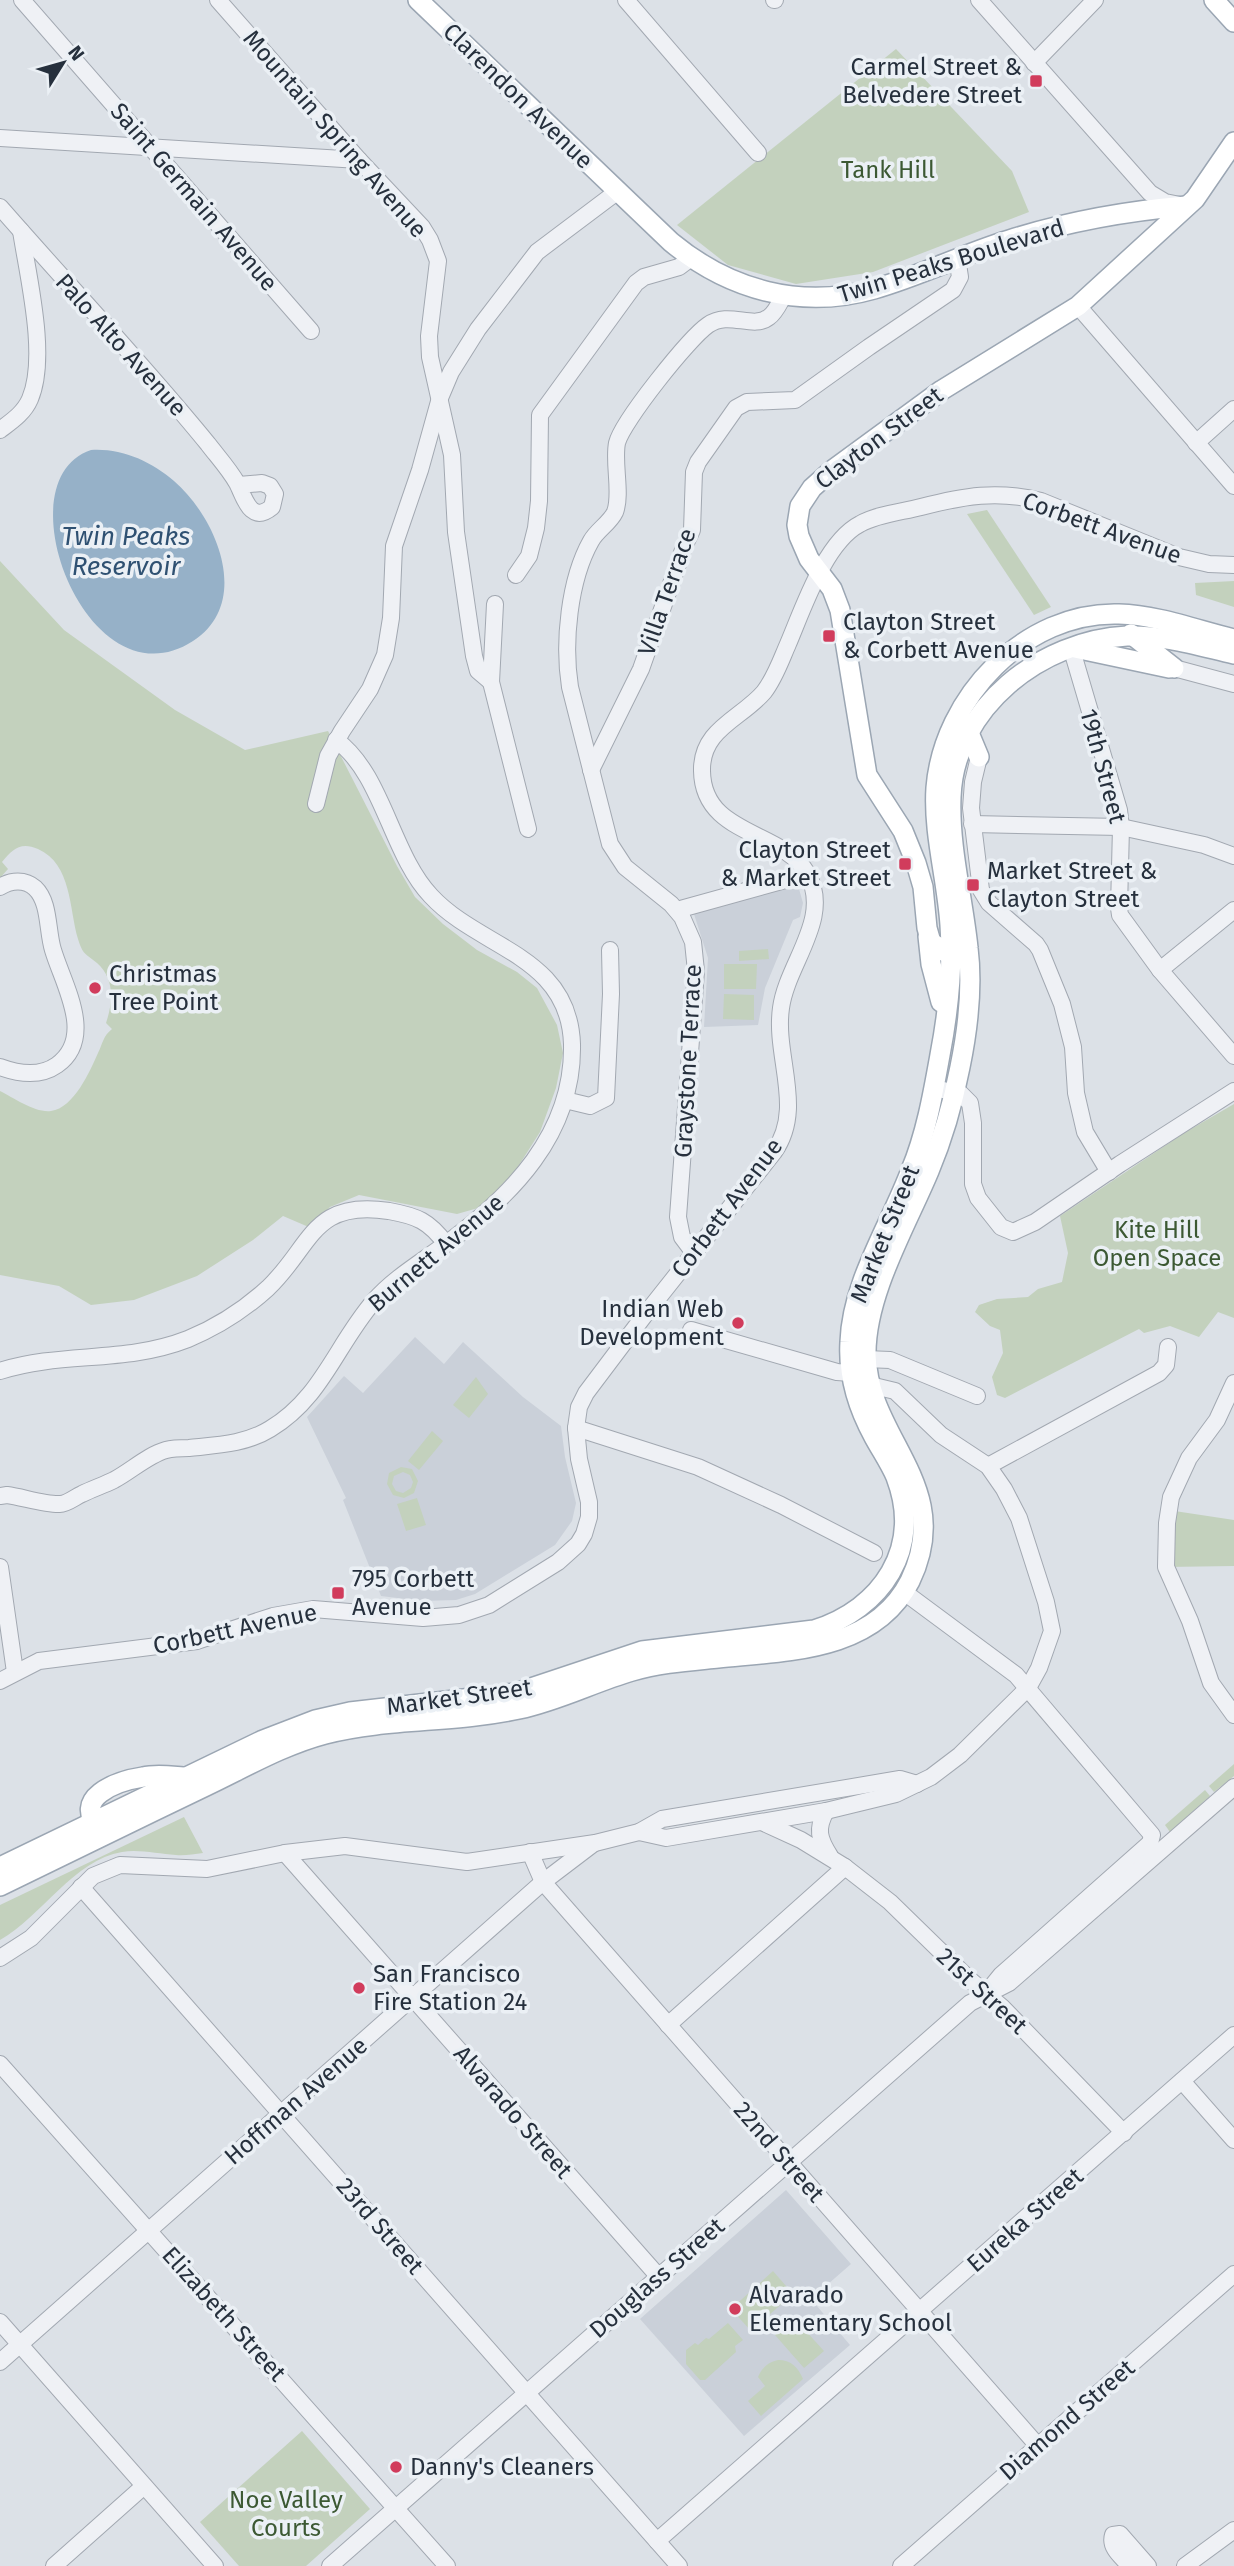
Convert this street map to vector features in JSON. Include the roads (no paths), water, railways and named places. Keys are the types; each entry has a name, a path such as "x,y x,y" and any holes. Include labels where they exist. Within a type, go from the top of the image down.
{"main road":[{"name":"Clarendon Avenue","path":"418,0 618,191"},
{"path":"1214,0 1234,22"},
{"name":"Clayton Street","path":"944,1028 940,994 931,964 923,887 909,845 864,766 839,610 832,589 803,547 797,524 800,506 812,488 830,472 942,390 1078,306 1152,241 1199,194 1234,142"},
{"name":"Twin Peaks Boulevard","path":"618,191 691,258 710,270 743,286 785,295 818,298 850,295 884,286 1007,240 1045,230 1126,212 1186,206"},
{"name":"Market Street","path":"0,1867 103,1827 319,1735 519,1709 645,1667 825,1645 871,1624 891,1607 904,1592 920,1552 922,1513 911,1471 883,1420 870,1385 866,1359 868,1328 874,1301 935,1157 955,1093 967,1031 970,986 950,922 936,803 941,754 952,724 968,696 996,666 1028,641 1074,620 1118,614 1143,617 1234,639"},
{"path":"1028,641 1050,640 1104,627 1119,629 1135,636 1158,658 1174,668"},
{"name":"Market Street","path":"103,1827 90,1803 107,1790 143,1777 188,1777 271,1736 315,1720 358,1711 516,1693 642,1651 801,1632 827,1626 869,1601 887,1579 897,1556 903,1525 902,1501 895,1476 865,1420 851,1373 851,1326 858,1295 913,1165 933,1088 960,952 951,803 954,775 969,733 984,709 1016,678 1041,660 1070,647 1109,638 1135,636 1180,641 1234,654"},
{"path":"1070,647 1174,668"},
{"path":"969,733 979,757"},
{"path":"927,928 935,947 960,952"},
{"name":"Market Street","path":"0,1886 103,1827"}],"street":[{"name":"Saint Germain Avenue","path":"22,0 311,331"},
{"name":"Mountain Spring Avenue","path":"218,0 422,227 438,261 429,336 430,357 452,455 456,532 474,656 478,671 491,682"},
{"path":"626,0 639,8 758,153"},
{"path":"979,0 1150,193 1165,202 1186,206"},
{"path":"1034,63 1095,0"},
{"path":"0,138 359,160"},
{"path":"316,804 323,771 337,740 370,689 385,655 391,618 394,546 420,470 440,398 451,372 467,344 527,263 555,237 618,191"},
{"name":"Palo Alto Avenue","path":"0,207 196,429 239,485"},
{"path":"0,430 17,418 29,402 36,381 37,337 21,232"},
{"path":"516,575 529,556 536,528 540,415 636,283 644,276 678,267 691,258"},
{"name":"Villa Terrace","path":"591,770 640,669 692,530 694,472 698,462 740,405 747,402 795,400 949,293 960,277 957,258"},
{"name":"Graystone Terrace","path":"694,1253 682,1237 678,1217 696,961 690,933 677,910 625,867 615,853 605,826 568,678 570,606 573,587 587,548 616,509 616,452 619,438 680,352 710,323 728,317 763,321 774,313 785,295"},
{"path":"1078,306 1234,486"},
{"path":"1196,443 1234,409"},
{"name":"Corbett Avenue","path":"0,1681 39,1661 197,1642 273,1616 313,1609 433,1618 459,1615 489,1605 558,1562 578,1544 589,1517 589,1502 579,1459 576,1428 579,1407 586,1393 774,1152 785,1131 789,1104 780,1041 780,1019 783,996 815,910 815,897 807,874 790,856 718,811 708,797 702,768 710,738 756,700 771,681 820,573 836,546 858,525 962,496 984,494 1041,500 1179,557 1209,565 1234,565"},
{"path":"495,604 491,682 528,829"},
{"name":"19th Street","path":"1070,647 1119,810 1120,915 1160,970 1234,1056"},
{"path":"1174,668 1234,684"},
{"name":"Burnett Avenue","path":"0,1496 61,1504 114,1480 166,1450 245,1440 267,1431 293,1414 312,1394 363,1315 379,1296 487,1213 512,1189 531,1164 565,1100 571,1061 571,1034 564,1007 552,985 529,962 448,912 426,892 358,761 337,740"},
{"path":"979,757 971,795 972,824 980,881 985,897 1036,944 1062,1004 1073,1048 1079,1112 1090,1143 1109,1172"},
{"path":"972,824 1121,827 1203,845 1234,856"},
{"path":"677,910 807,874"},
{"path":"0,887 14,881 24,882 34,887 41,896 51,946 74,1012 76,1027 70,1050 54,1068 31,1074 0,1068"},
{"path":"1160,970 1234,910"},
{"path":"565,1100 590,1105 606,1098 611,993 610,950"},
{"path":"933,1088 966,1097 972,1111 973,1184 978,1198 1001,1227 1013,1232 1023,1229 1234,1091"},
{"path":"0,1371 48,1361 135,1354 195,1336 235,1314 261,1295 276,1280 309,1234 341,1213 372,1209 409,1216 428,1223 446,1244"},
{"path":"691,1330 837,1372 851,1373"},
{"path":"989,1466 1159,1373 1166,1365 1168,1347"},
{"path":"866,1359 890,1360 977,1396"},
{"path":"1234,1383 1217,1420 1189,1458 1171,1497 1167,1523 1166,1567 1190,1622 1211,1683 1234,1715"},
{"path":"639,1832 666,1838 764,1823 897,1794 952,1762 1028,1688 1047,1651 1052,1631 1046,1602 1019,1518 989,1466 942,1435 895,1391 870,1385"},
{"path":"576,1428 698,1467 781,1505 874,1553"},
{"path":"0,1567 15,1672"},
{"path":"904,1592 1016,1675 1028,1688"},
{"name":"Douglass Street","path":"987,1993 1001,1975 1150,1843 1152,1835 1028,1688"},
{"path":"0,1958 31,1938 80,1886 93,1876 120,1865 207,1870 285,1853 345,1846 467,1862 596,1843 639,1832 662,1819 900,1779 917,1784"},
{"name":"Douglass Street","path":"330,2566 970,2003 1009,1983 1234,1787"},
{"path":"668,2025 838,1862 820,1840 819,1824 826,1811"},
{"name":"21st Street","path":"764,1823 801,1840 838,1862 890,1902 969,1979 987,1993 1124,2133"},
{"name":"Hoffman Avenue","path":"0,2362 543,1882 596,1843"},
{"name":"22nd Street","path":"530,1852 543,1882 1038,2446"},
{"name":"Alvarado Street","path":"285,1853 659,2277"},
{"name":"23rd Street","path":"80,1886 679,2566"},
{"name":"Eureka Street","path":"657,2541 1234,2035"},
{"name":"Elizabeth Street","path":"0,2064 447,2566"},
{"path":"1182,2081 1234,2140"},
{"name":"Diamond Street","path":"903,2565 1234,2274"},
{"path":"0,2322 215,2566"},
{"path":"54,2566 144,2486"},
{"path":"1185,2566 1234,2530"},
{"path":"1130,2566 1113,2547 1113,2535 1120,2534 1148,2566"}],"water":[{"name":"Twin Peaks Reservoir","path":"91,450 113,451 156,467 174,481 203,516 222,560 224,583 221,605 211,624 193,641 155,654 120,644 91,618 68,582 56,542 54,502 65,470"}],"place":[{"name":"Carmel Street & Belvedere Street","path":"1036,81"},
{"name":"Clayton Street & Corbett Avenue","path":"829,636"},
{"name":"Clayton Street & Market Street","path":"905,864"},
{"name":"Market Street & Clayton Street","path":"973,885"},
{"name":"Christmas Tree Point","path":"95,988"},
{"name":"Indian Web Development","path":"738,1323"},
{"name":"795 Corbett Avenue","path":"338,1593"},
{"name":"San Francisco Fire Station 24","path":"359,1988"},
{"name":"Alvarado Elementary School","path":"735,2309"},
{"name":"Danny's Cleaners","path":"396,2467"}],"park label":[{"name":"Tank Hill","path":"888,170"},
{"name":"Kite Hill Open Space","path":"1157,1244"},
{"name":"Noe Valley Courts","path":"286,2514"}]}
